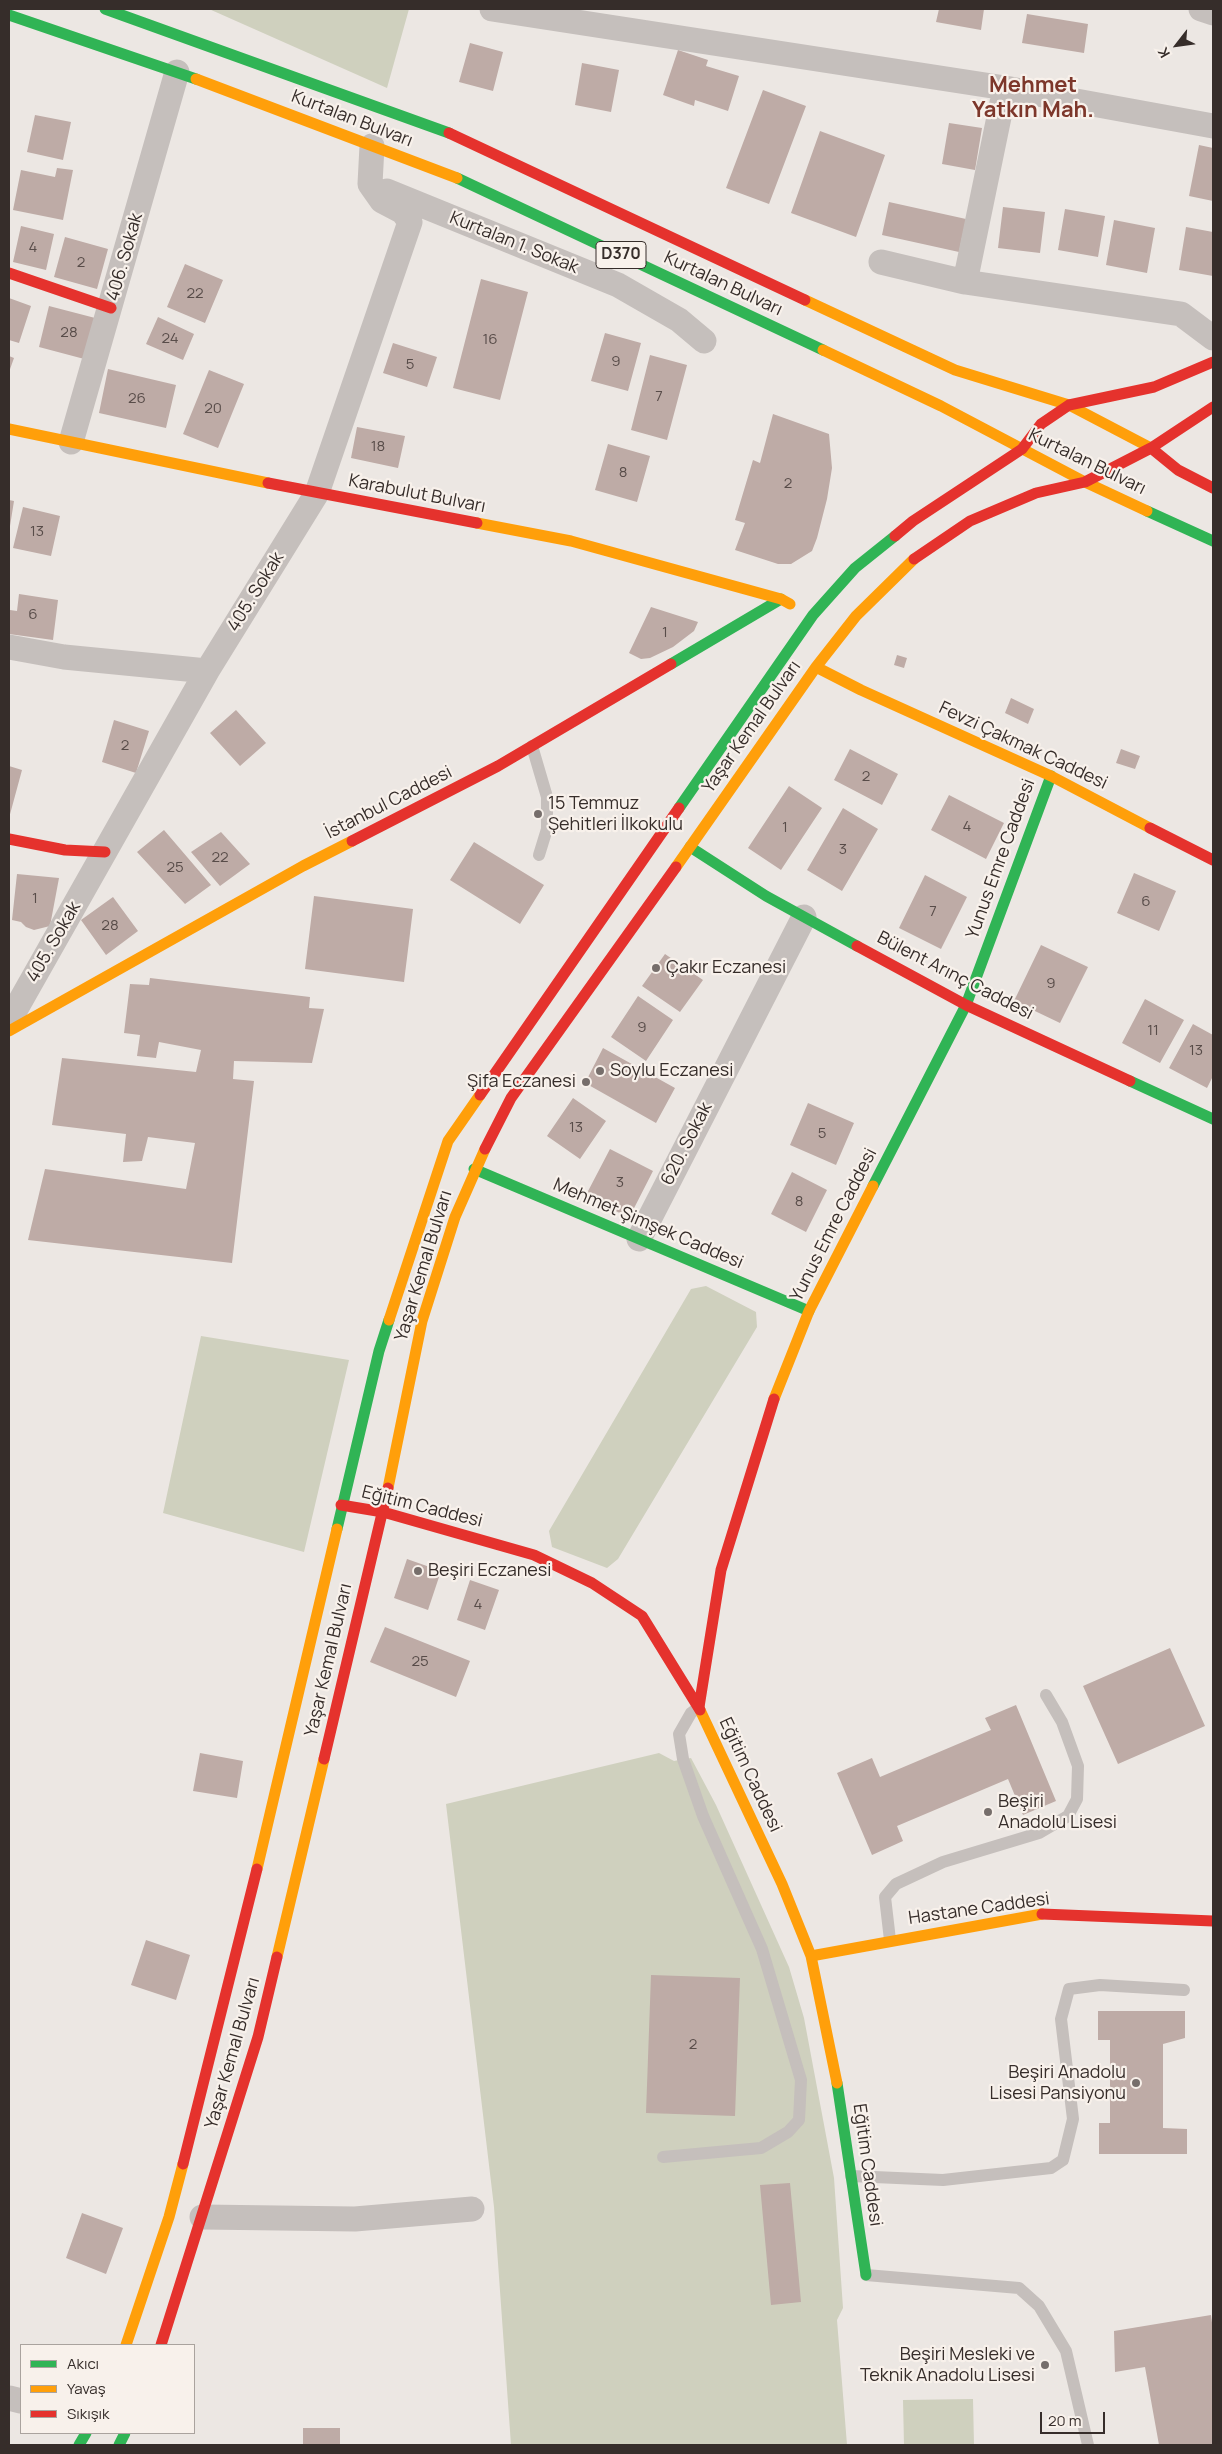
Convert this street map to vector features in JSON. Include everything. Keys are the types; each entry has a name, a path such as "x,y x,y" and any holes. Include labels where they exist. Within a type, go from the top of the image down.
{"main road":[{"name":"Kurtalan Bulvarı","path":"105,9 455,135 955,370 1069,405 1151,448 1178,470 1213,488"},
{"name":"Kurtalan Bulvarı","path":"9,15 177,72 450,175 941,406 1085,482 1213,541"},
{"path":"9,273 111,308"},
{"path":"1069,405 1154,387 1213,362"},
{"name":"Yaşar Kemal Bulvarı","path":"126,2344 169,2217 245,1920 341,1505 379,1350 448,1140 812,615 856,568 913,522 1022,450 1042,424 1069,405"},
{"name":"Yaşar Kemal Bulvarı","path":"161,2344 258,2037 383,1512 422,1321 455,1217 474,1169 511,1098 816,667 856,616 909,562 970,521 1036,493 1085,482 1151,448 1213,407"},
{"name":"Karabulut Bulvarı","path":"9,429 317,493 571,541 781,599 812,615"},
{"name":"İstanbul Caddesi","path":"9,1030 303,866 498,766 781,599"},
{"name":"Fevzi Çakmak Caddesi","path":"816,667 861,690 1051,776 1213,860"},
{"name":"Yunus Emre Caddesi","path":"699,1707 721,1570 776,1392 809,1311 966,1005 1051,776"},
{"path":"9,839 65,850 106,852"},
{"name":"Bülent Arınç Caddesi","path":"690,847 766,896 966,1005 1213,1119"},
{"name":"Mehmet Şimşek Caddesi","path":"474,1169 809,1311"},
{"name":"Eğitim Caddesi","path":"341,1505 383,1512 534,1555 592,1583 642,1616 699,1707 782,1884 811,1956 843,2111 866,2275"},
{"name":"Hastane Caddesi","path":"811,1956 890,1940 1042,1914 1213,1921"},
{"path":"79,2445 85,2434"}],"street":[{"path":"492,9 1005,88 1213,126"},
{"path":"1201,9 1213,13"},
{"name":"406. Sokak","path":"71,442 111,308 177,72"},
{"path":"965,282 1005,88"},
{"path":"370,184 372,146"},
{"name":"Kurtalan 1. Sokak","path":"370,184 618,285 679,320 704,341"},
{"name":"405. Sokak","path":"9,1022 207,670 317,493 410,222 403,212 382,201 370,184"},
{"path":"881,262 965,282 1181,314 1213,338"},
{"path":"9,647 64,657 207,670"},
{"name":"620. Sokak","path":"638,1239 804,917"},
{"path":"202,2217 355,2219 472,2209"}],"lane":[{"path":"532,746 547,797 547,829 539,855"},
{"path":"890,1940 885,1898 896,1884 943,1862 1039,1833 1068,1816 1078,1799 1078,1766 1062,1722 1046,1695"},
{"path":"663,2157 762,2148 788,2132 799,2120 801,2080 762,1949 703,1816 683,1759 679,1734 691,1713 699,1707"},
{"path":"851,2176 943,2180 1051,2168 1063,2160 1072,2120 1062,2019 1070,1990 1100,1985 1184,1990"},
{"path":"866,2275 1019,2288 1039,2306 1066,2351 1088,2445"}],"green space":[{"path":"209,9 409,9 387,88"},
{"path":"706,1286 756,1312 757,1327 618,1559 607,1568 552,1547 549,1531 691,1289"},
{"path":"201,1336 349,1360 304,1552 163,1513"},
{"path":"659,1753 674,1761 691,1758 716,1805 789,1967 804,2018 834,2178 843,2308 837,2320 847,2445 511,2445 494,2207 446,1804"},
{"path":"973,2399 974,2445 904,2445 903,2400"}],"building":[{"path":"939,9 984,9 981,30 936,22"},
{"path":"1027,14 1088,24 1084,53 1022,43"},
{"path":"470,43 503,52 493,91 459,82"},
{"path":"678,50 708,60 706,66 739,76 728,111 695,100 694,106 663,95"},
{"path":"582,63 619,70 611,112 575,105"},
{"path":"763,90 806,106 769,204 726,188"},
{"path":"35,115 71,122 63,160 27,152"},
{"path":"949,123 982,128 975,170 942,164"},
{"path":"820,131 885,155 856,237 791,213"},
{"path":"1199,145 1213,148 1213,201 1189,196"},
{"path":"57,168 73,170 63,220 13,210 21,170 55,177"},
{"path":"889,202 966,219 959,252 882,235"},
{"path":"1003,207 1045,212 1040,253 998,248"},
{"path":"1065,209 1105,216 1098,257 1058,250"},
{"path":"1114,220 1155,228 1147,273 1106,265"},
{"path":"21,226 54,234 46,270 13,262"},
{"path":"1186,227 1213,232 1213,276 1179,270"},
{"path":"65,237 108,249 97,289 54,277"},
{"path":"185,264 223,280 205,323 167,307"},
{"path":"481,279 528,292 500,400 453,388"},
{"path":"9,298 31,306 19,343 9,340"},
{"path":"49,306 99,319 88,360 39,347"},
{"path":"158,317 194,334 183,360 146,344"},
{"path":"605,333 641,343 628,391 591,381"},
{"path":"393,343 437,357 427,387 383,373"},
{"path":"650,355 687,365 667,440 631,430"},
{"path":"9,356 14,358 9,372"},
{"path":"108,369 176,385 166,428 99,413"},
{"path":"209,370 244,384 218,448 183,434"},
{"path":"773,414 829,434 832,468 827,499 817,538 812,551 791,564 778,564 735,550 745,523 735,520 753,460 760,463"},
{"path":"357,427 405,436 398,468 351,458"},
{"path":"608,444 650,456 637,502 595,490"},
{"path":"9,500 14,501 10,526 9,526"},
{"path":"23,507 60,516 51,556 13,548"},
{"path":"19,594 58,600 53,640 9,634 10,610 17,611"},
{"path":"651,607 698,622 694,631 673,647 650,658 641,659 629,653"},
{"path":"897,655 907,658 904,668 894,665"},
{"path":"1011,698 1034,709 1028,724 1005,713"},
{"path":"236,710 266,743 240,766 210,733"},
{"path":"114,720 149,731 136,773 102,762"},
{"path":"850,749 898,774 882,805 834,780"},
{"path":"1121,749 1140,756 1135,769 1116,763"},
{"path":"9,766 22,770 9,818"},
{"path":"789,786 822,808 781,870 748,848"},
{"path":"949,795 1004,823 986,859 931,830"},
{"path":"843,808 878,829 842,891 807,870"},
{"path":"164,830 211,885 185,904 137,852"},
{"path":"221,832 250,864 220,886 191,852"},
{"path":"474,842 544,885 520,924 450,880"},
{"path":"1134,873 1176,891 1159,931 1117,913"},
{"path":"17,874 59,878 50,926 34,930 26,927 21,922 12,920"},
{"path":"925,875 967,897 941,949 899,928"},
{"path":"314,896 413,909 404,982 305,969"},
{"path":"113,897 138,931 106,955 81,920"},
{"path":"1041,945 1088,967 1060,1023 1014,1001"},
{"path":"665,954 703,980 680,1012 642,986"},
{"path":"150,978 310,997 309,1008 324,1009 312,1063 234,1061 233,1079 254,1081 232,1263 28,1240 45,1169 186,1189 195,1143 148,1137 142,1161 123,1162 126,1134 52,1125 62,1058 196,1072 201,1050 159,1042 156,1058 137,1056 140,1035 124,1033 130,984 149,985"},
{"path":"638,996 673,1020 646,1061 611,1037"},
{"path":"1145,999 1184,1020 1160,1063 1122,1043"},
{"path":"1193,1024 1213,1035 1213,1076 1207,1088 1169,1068"},
{"path":"603,1048 675,1088 656,1123 585,1083"},
{"path":"573,1098 606,1121 580,1159 547,1136"},
{"path":"808,1103 854,1123 836,1165 790,1145"},
{"path":"610,1149 653,1171 629,1218 586,1195"},
{"path":"792,1172 827,1190 806,1232 771,1214"},
{"path":"407,1559 441,1571 428,1610 394,1598"},
{"path":"470,1580 499,1590 485,1630 457,1620"},
{"path":"385,1627 470,1661 456,1697 370,1662"},
{"path":"1170,1648 1205,1726 1118,1764 1083,1686"},
{"path":"1016,1705 1056,1801 1023,1815 1008,1779 897,1826 903,1841 872,1855 837,1773 872,1758 880,1777 991,1730 985,1718"},
{"path":"200,1753 243,1761 237,1798 193,1791"},
{"path":"146,1940 190,1955 176,2000 131,1985"},
{"path":"651,1975 740,1978 735,2116 646,2113"},
{"name":"Beşiri Anadolu Lisesi Pansiyonu","path":"1098,2011 1185,2011 1185,2038 1163,2044 1163,2128 1187,2129 1187,2154 1099,2154 1099,2123 1110,2123 1110,2040 1098,2040"},
{"path":"790,2183 801,2302 771,2305 760,2185"},
{"path":"82,2213 123,2228 106,2274 66,2258"},
{"path":"1211,2315 1213,2330 1213,2445 1159,2445 1145,2367 1115,2372 1114,2331"},
{"path":"303,2428 340,2428 340,2445 303,2445"}],"traffic: fast":[{"path":"105,9 449,133"},
{"path":"9,15 196,79"},
{"path":"457,178 823,350"},
{"path":"1147,511 1213,541"},
{"path":"679,808 813,615 855,568 895,536"},
{"path":"671,664 781,599"},
{"path":"873,1186 966,1005 1051,776"},
{"path":"690,847 766,896 857,946"},
{"path":"1130,1081 1213,1119"},
{"path":"474,1169 809,1311"},
{"path":"337,1529 379,1351 389,1320"},
{"path":"837,2083 866,2275"},
{"path":"79,2445 85,2434"},
{"path":"119,2445 124,2434"}],"traffic: slow":[{"path":"196,79 457,178"},
{"path":"805,300 955,370 1069,405 1151,448"},
{"path":"823,350 941,406 1085,482 1147,511"},
{"path":"9,429 268,483"},
{"path":"477,523 571,541 781,599 790,604"},
{"path":"676,867 816,667 856,616 914,559"},
{"path":"816,667 861,690 1051,776 1150,828"},
{"path":"9,1031 303,866 352,841"},
{"path":"389,1320 448,1141 480,1095"},
{"path":"388,1488 422,1321 455,1217 485,1149"},
{"path":"774,1399 809,1311 873,1186"},
{"path":"257,1869 337,1529"},
{"path":"700,1710 782,1884 811,1956 837,2083"},
{"path":"277,1957 324,1759"},
{"path":"811,1956 1042,1914"},
{"path":"126,2344 169,2217 183,2164"}],"traffic: jam":[{"path":"449,133 805,300"},
{"path":"9,273 111,308"},
{"path":"895,536 913,521 1022,449 1041,424 1069,405 1154,387 1213,362"},
{"path":"914,559 970,521 1036,493 1085,482 1151,448 1213,407"},
{"path":"1151,448 1178,470 1213,488"},
{"path":"268,483 477,523"},
{"path":"352,841 498,766 671,664"},
{"path":"480,1095 679,808"},
{"path":"1150,828 1213,860"},
{"path":"9,839 65,850 105,852"},
{"path":"485,1149 511,1098 676,867"},
{"path":"857,946 966,1005 1130,1081"},
{"path":"699,1707 721,1570 774,1399"},
{"path":"324,1759 388,1488"},
{"path":"341,1505 383,1512 534,1555 592,1583 642,1616 700,1710"},
{"path":"183,2164 257,1869"},
{"path":"1042,1914 1213,1921"},
{"path":"161,2344 258,2037 277,1957"}],"place":[{"name":"15 Temmuz Şehitleri İlkokulu","path":"538,814"},
{"name":"Çakır Eczanesi","path":"656,968"},
{"name":"Soylu Eczanesi","path":"600,1071"},
{"name":"Şifa Eczanesi","path":"586,1082"},
{"name":"Beşiri Eczanesi","path":"418,1571"},
{"name":"Beşiri Anadolu Lisesi","path":"988,1812"},
{"name":"Beşiri Anadolu Lisesi Pansiyonu","path":"1136,2083"},
{"name":"Beşiri Mesleki ve Teknik Anadolu Lisesi","path":"1045,2365"}],"district":[{"name":"Mehmet Yatkın Mah.","path":"1033,98"}]}
